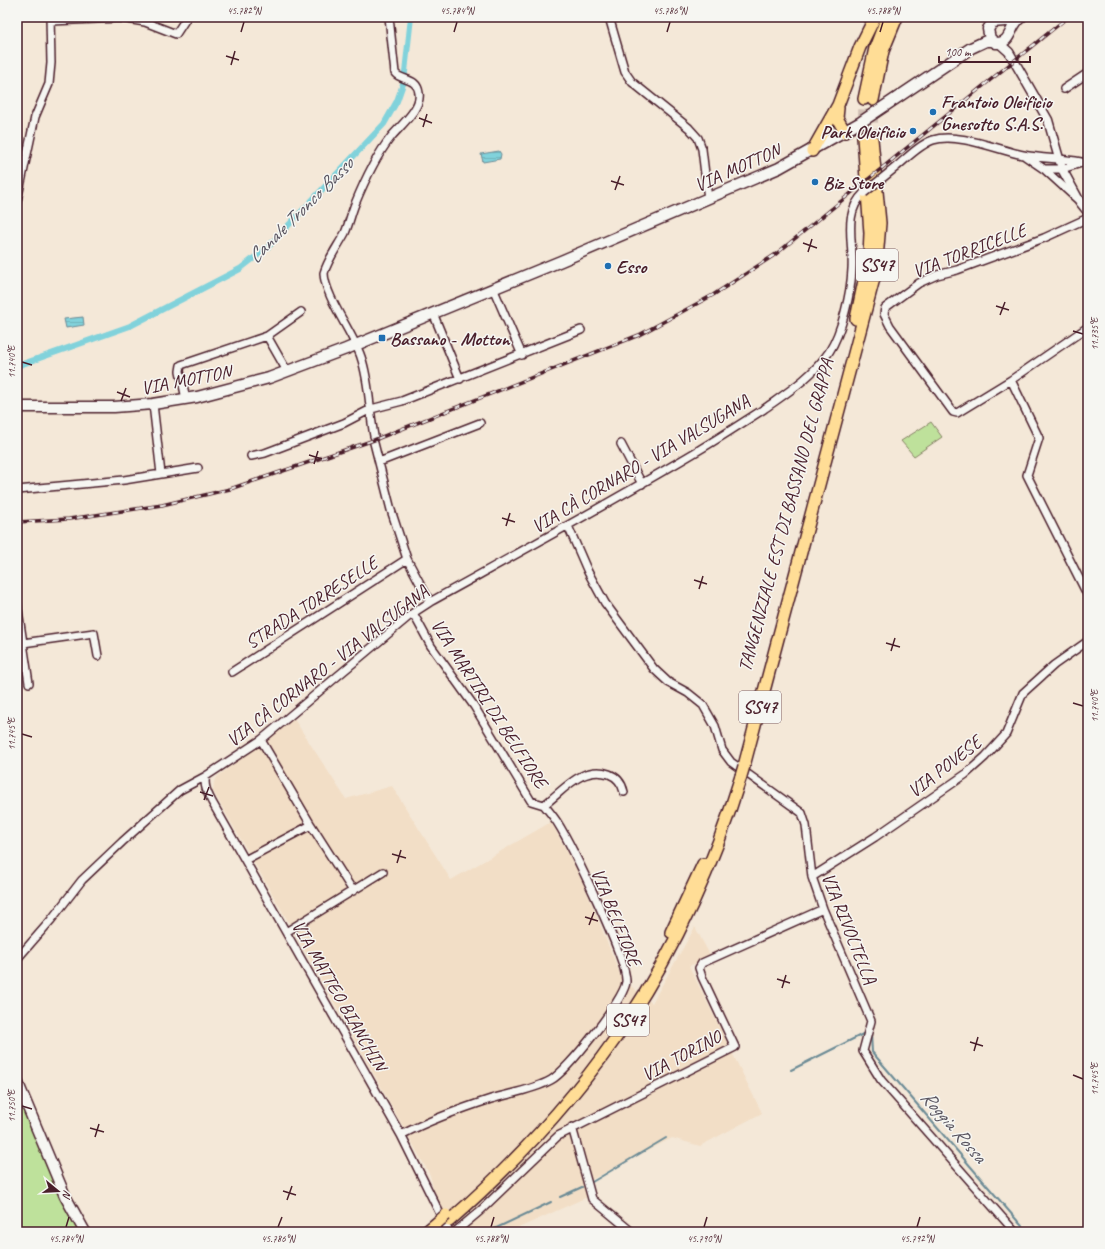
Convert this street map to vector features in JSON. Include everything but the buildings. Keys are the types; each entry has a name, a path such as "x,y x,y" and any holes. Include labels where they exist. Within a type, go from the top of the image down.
{"highway":[{"path":"812,151 838,106 860,46 875,17"},
{"path":"886,17 875,48 869,100 883,51 897,17"},
{"path":"838,106 837,118 845,132"},
{"name":"TANGENZIALE EST DI BASSANO DEL GRAPPA","path":"426,1232 443,1225 492,1183 557,1115 584,1083 627,1023 664,961 695,902 726,825 796,558 867,306 878,258 880,212 868,138"}],"main road":[{"path":"1019,18 1005,41 993,39 989,26 993,22 1019,18"},
{"path":"1001,21 1007,24 1009,33"},
{"name":"VIA MOTTON","path":"17,407 114,407 153,404 186,399 269,378 433,313 779,168 812,151 892,103 978,44 993,39"},
{"path":"17,1081 65,1196 85,1232"}],"street":[{"path":"17,201 35,117 49,84 50,19 121,18 145,22 176,34 187,17"},
{"path":"355,344 328,289 324,274 345,232 363,184 390,138 417,108 419,92 410,79 397,76 394,69 389,17"},
{"path":"609,17 622,65 632,82 689,128 698,138 702,149 708,199"},
{"path":"1009,33 1009,52"},
{"path":"993,39 1009,52 1048,120 1062,169 1080,202"},
{"path":"1064,89 1088,73"},
{"name":"VIA CÀ CORNARO - VIA VALSUGANA","path":"17,958 51,920 82,880 180,790 206,776 261,740 413,613 430,602 642,484 745,422 791,391 816,369 830,351 837,336 843,314 852,270 850,226 852,210 858,199 864,193 922,146 934,140 951,138 997,147 1023,155"},
{"path":"1023,155 1085,162"},
{"path":"1023,155 1044,168 1080,202 1088,212"},
{"path":"1044,168 1062,169 1085,162"},
{"name":"VIA TORRICELLE","path":"1088,218 1044,238 925,280 885,308 884,314 890,326 954,412 962,411 1011,380 1088,327"},
{"path":"493,288 522,355"},
{"path":"186,399 180,370 181,365 267,336 301,312"},
{"path":"433,313 460,379"},
{"path":"251,456 265,453 344,423 371,409 402,401 460,379 581,330"},
{"path":"267,336 287,371"},
{"name":"STRADA TORRESELLE","path":"355,344 361,357 371,409 374,439 391,510 407,559 430,602"},
{"path":"1011,380 1039,438 1026,475 1088,596"},
{"path":"153,404 161,474"},
{"path":"379,462 480,424"},
{"path":"621,444 642,484"},
{"path":"17,490 79,485 198,468"},
{"name":"VIA RIVOLTELLA","path":"568,526 588,572 605,604 654,669 668,682 688,692 702,705 715,726 722,750 731,762 802,813 806,825 812,877 823,909 871,1022 863,1051 881,1080 1015,1232"},
{"name":"STRADA TORRESELLE","path":"232,672 407,559"},
{"path":"17,603 29,683"},
{"name":"VIA MARTIRI DI BELFIORE","path":"413,613 431,646 474,706 531,801 544,805"},
{"path":"23,643 94,633 98,656"},
{"name":"VIA POVESE","path":"812,877 875,837 966,774 985,757 1006,734 1022,694 1054,666 1088,641"},
{"path":"261,740 352,891"},
{"path":"544,805 578,778 598,770 618,779 623,786 624,792"},
{"name":"VIA MATTEO BIANCHIN","path":"206,776 206,790 401,1135 443,1225"},
{"name":"VIA BELFIORE","path":"401,1135 423,1124 464,1108 535,1087 552,1079 581,1049 607,1016 626,983 624,971 608,929 574,853 544,805"},
{"path":"245,860 311,825"},
{"path":"286,932 383,872"},
{"name":"VIA TORINO","path":"455,1232 480,1211 558,1136 735,1047 702,977 699,968 702,963 823,909"},
{"path":"572,1128 592,1199 632,1232"}],"shaded area":[{"path":"294,719 346,799 392,786 451,880 551,822 581,878 622,979 652,1003 695,927 711,957 689,966 762,1113 700,1146 672,1138 583,1184 587,1197 514,1230 495,1227 486,1232 452,1232 437,1202 430,1175 312,963 213,791 214,782 218,776"}],"green space":[{"path":"931,422 942,437 914,456 901,441"},
{"path":"17,1094 64,1204 80,1232 17,1232"}],"water":[{"path":"499,151 501,154 500,159 483,162 481,154"},
{"path":"83,317 84,325 66,328 64,319"}],"waterway":[{"name":"Canale Tronco Basso","path":"17,366 130,326 240,269 268,247 384,124 397,101 404,81 411,17"},
{"name":"Roggia Rossa","path":"791,1070 865,1033"},
{"name":"Roggia Rossa","path":"871,1033 872,1052 1027,1232"},
{"name":"Roggia Rossa","path":"592,1182 666,1138"},
{"name":"Roggia Rossa","path":"560,1197 582,1187"},
{"name":"Roggia Rossa","path":"488,1232 551,1202"}],"tunnel":[{"path":"863,137 864,99"},
{"path":"872,139 873,100"}],"railway":[{"path":"17,522 69,519 162,505 230,489 374,440 639,335 713,295 776,254 1068,17"}],"place":[{"name":"Frantoio Oleificio Gnesotto S.A.S.","path":"933,112"},
{"name":"Park Oleificio","path":"913,131"},
{"name":"Biz Store","path":"815,182"},
{"name":"Esso","path":"608,266"},
{"name":"Bassano - Motton","path":"382,338"}]}
